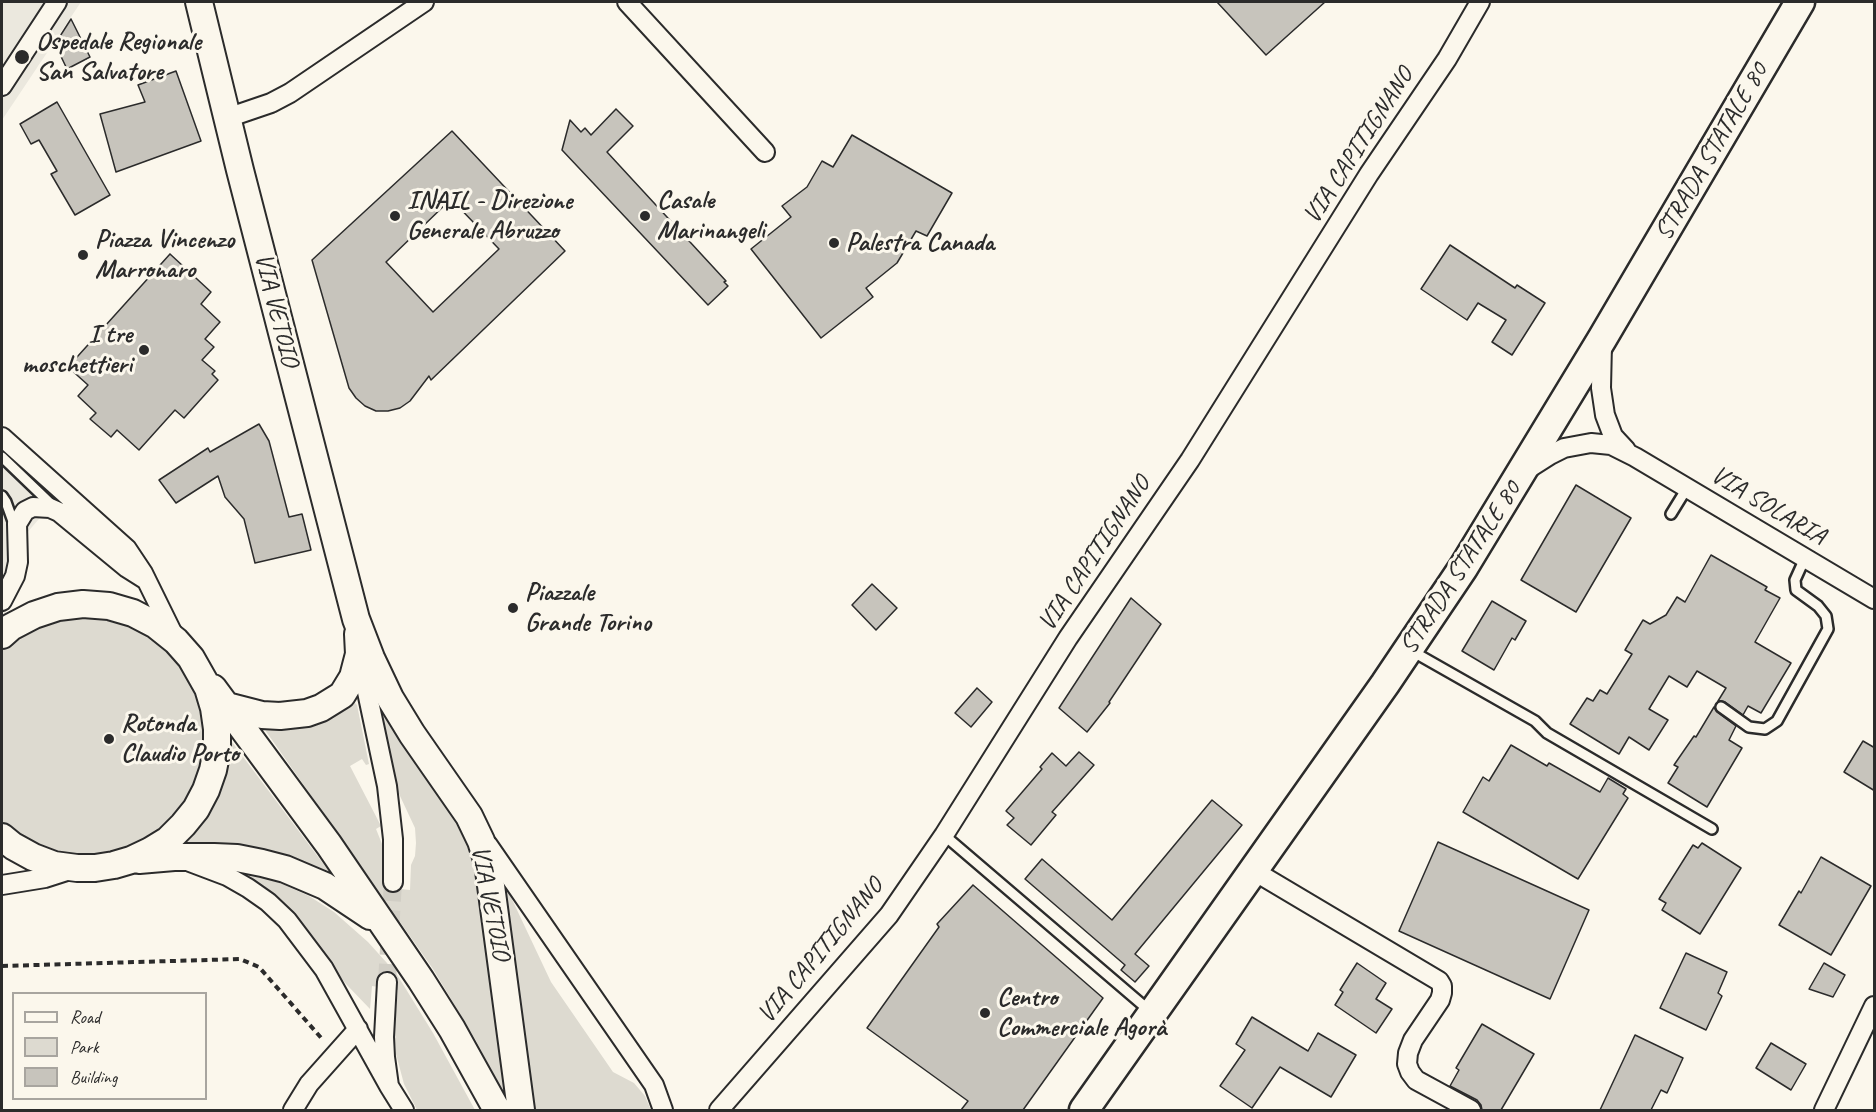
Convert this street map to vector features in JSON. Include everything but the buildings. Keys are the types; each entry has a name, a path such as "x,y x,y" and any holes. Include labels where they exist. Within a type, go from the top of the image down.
{"main road":[{"name":"STRADA STATALE 80","path":"1084,1110 1254,871 1463,568 1602,339 1800,2"}],"street":[{"path":"2,86 57,2"},
{"name":"VIA VETOIO","path":"199,2 356,619 375,668 400,716 469,816 488,863 521,1110"},
{"path":"227,118 271,103 290,93 424,2"},
{"path":"627,2 765,152"},
{"name":"VIA CAPITIGNANO","path":"719,1110 889,915 944,835 1068,638 1190,460 1369,174 1447,59 1480,2"},
{"name":"VIA SOLARIA","path":"1602,339 1601,388 1605,415 1618,444 1635,457"},
{"path":"2,437 127,549 136,560 176,640 329,845 415,970 452,1029 497,1110"},
{"name":"VIA SOLARIA","path":"1518,479 1532,465 1578,444 1602,443 1621,449 1875,599"},
{"path":"2,601 15,576 18,524 25,511 33,507 59,512 127,568 148,581"},
{"path":"5,632 34,615 58,608 92,605 109,606 133,613 156,625 176,640"},
{"name":"VIA VETOIO","path":"227,706 279,716 307,714 332,702 348,687 357,666 359,654 356,619"},
{"path":"359,654 387,786 393,839 393,882"},
{"path":"131,860 168,840 196,809 206,790 217,750 217,729 211,698 199,669"},
{"path":"469,816 654,1085 663,1110"},
{"path":"2,837 33,857 77,868 95,868 131,860 174,856 237,858 285,868 325,886 383,926"},
{"path":"174,856 227,876 268,902 287,920 324,969 404,1110"},
{"path":"2,885 45,878 77,868"},
{"path":"1254,871 1439,981 1442,986 1440,1000 1413,1040 1407,1064 1416,1080 1471,1110"},
{"path":"387,982 384,1037 389,1086"},
{"path":"1824,1110 1875,1006"},
{"path":"293,1110 309,1084 358,1029"}],"lane":[{"path":"2,457 59,512"},
{"path":"1671,514 1687,488"},
{"path":"2,496 11,515 16,539"},
{"path":"1721,707 1749,727 1765,729 1777,721 1828,629 1826,616 1818,606 1796,590 1795,580 1805,558"},
{"path":"1409,649 1535,721 1547,734 1712,829"},
{"path":"944,835 1153,1014"}],"path":[{"path":"2,966 240,959 259,967 336,1054"}],"shaded area":[{"name":"Ospedale Regionale San Salvatore","path":"2,2 81,2 2,120"},
{"path":"2,450 57,498 26,534 28,561 25,575 17,596 2,618"}],"green space":[{"name":"Rotonda Claudio Porto","path":"87,616 113,619 137,628 159,641 178,660 192,681 201,706 205,731 203,757 196,782 183,805 166,825 145,840 122,851 97,856 70,855 46,849 22,838 2,822 2,651 14,639 37,626 61,618"},
{"path":"355,703 369,764 366,765 362,759 350,766 381,826 376,829 386,854 383,887 410,890 411,865 415,856 416,843 415,828 393,781 377,707 380,705 452,804 477,858 509,1103 475,1039 433,969 265,730 268,727 300,727 319,722"},
{"path":"229,738 337,882 175,851 202,822 215,803 228,762"},
{"path":"237,875 271,879 309,896 334,912 368,942 396,973 433,1033 475,1110 417,1110 404,1084 396,1054 394,1031 398,990 372,986 370,1009 346,984 291,917"},
{"path":"498,876 509,893 551,982 613,1072 634,1083 645,1096 651,1110 530,1110"}],"tunnel":[{"path":"387,982 393,882"}],"place":[{"name":"Ospedale Regionale San Salvatore","path":"22,57"},
{"name":"INAIL - Direzione Generale Abruzzo","path":"395,216"},
{"name":"Casale Marinangeli","path":"645,216"},
{"name":"Palestra Canada","path":"834,243"},
{"name":"Piazza Vincenzo Marronaro","path":"83,255"},
{"name":"I tre moschettieri","path":"144,350"},
{"name":"Piazzale Grande Torino","path":"513,608"},
{"name":"Rotonda Claudio Porto","path":"109,739"},
{"name":"Centro Commerciale Agorà","path":"985,1013"}]}
